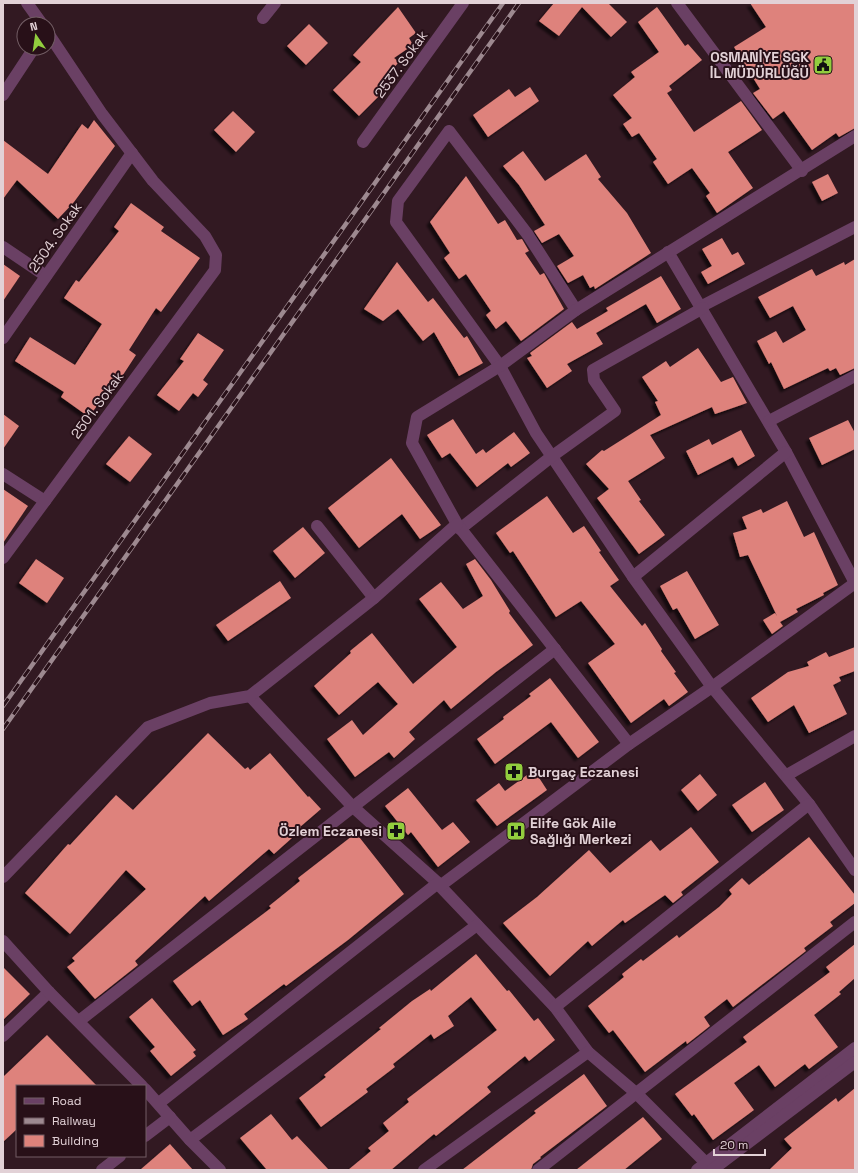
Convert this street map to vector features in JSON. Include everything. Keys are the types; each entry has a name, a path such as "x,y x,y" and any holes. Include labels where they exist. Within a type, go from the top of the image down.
{"street":[{"path":"27,3 36,16"},
{"path":"263,18 275,3"},
{"name":"2537. Sokak","path":"363,142 463,3"},
{"path":"677,3 802,171"},
{"path":"56,45 102,114 132,153"},
{"path":"3,95 29,56"},
{"path":"576,310 528,235 449,131 398,200 396,222 500,366 536,433 551,457 633,578 712,687 787,775 855,870"},
{"path":"629,744 459,526 412,443 417,418 500,366 576,310 668,252 802,171 855,136"},
{"name":"2501. Sokak","path":"3,558 215,270 216,255 205,236 153,181 132,153"},
{"name":"2504. Sokak","path":"3,338 132,153"},
{"path":"3,877 148,727 210,703 250,696 374,598 459,526 615,411 594,380 593,370 702,307 855,227"},
{"path":"3,247 46,276"},
{"path":"159,1103 439,885 629,744 712,687 855,583 769,421 668,252"},
{"path":"769,421 855,376"},
{"path":"633,578 786,452"},
{"path":"3,474 45,501"},
{"path":"317,526 374,598"},
{"path":"79,1021 352,806 555,649"},
{"path":"250,696 352,806 439,885 555,1006 588,1052 636,1093 709,1168"},
{"path":"787,775 855,736"},
{"path":"555,1006 809,804"},
{"path":"538,1170 855,922"},
{"path":"190,1140 477,925"},
{"path":"3,941 49,992 141,1085"},
{"path":"3,1036 49,992"},
{"path":"709,1168 855,1048"},
{"path":"424,1170 588,1052"},
{"path":"709,1168 855,1062"},
{"path":"146,1090 190,1140 220,1170"},
{"path":"146,1135 170,1117"},
{"path":"102,1170 119,1157"}],"building":[{"path":"554,3 608,3 627,22 611,37 582,7 559,36 539,21"},
{"name":"OSMANİYE SGK İL MÜDÜRLÜĞÜ","path":"750,3 855,3 855,128 839,137 836,133 812,150 784,111 773,119 753,93 760,89 734,47 766,27"},
{"path":"398,7 416,33 409,38 413,45 394,58 399,62 380,83 386,89 359,116 333,90 361,62 353,55"},
{"path":"657,7 685,46 688,44 702,60 669,86 672,90 667,93 694,132 741,101 762,130 728,152 753,188 717,213 706,196 710,193 692,168 668,184 653,162 657,159 639,133 632,137 623,124 632,118 613,95 635,77 631,72 659,52 638,22"},
{"path":"309,24 328,43 306,65 287,46"},
{"path":"530,87 539,101 488,137 473,115 509,89 515,97"},
{"path":"233,111 255,132 236,152 214,130"},
{"path":"94,120 115,146 74,202 58,219 17,180 3,199 3,140 48,174 82,124 88,129"},
{"path":"523,151 545,181 586,154 601,177 598,179 627,213 651,253 595,289 594,286 590,288 583,275 568,283 557,266 574,256 559,234 542,243 534,231 545,225 519,185 503,166"},
{"path":"828,174 838,193 822,201 812,182"},
{"path":"466,176 498,224 505,220 517,240 522,239 529,251 525,253 540,275 544,273 564,309 521,341 506,321 496,329 486,315 491,311 466,274 459,279 444,258 450,253 430,222"},
{"path":"131,203 164,227 161,231 200,258 161,312 156,308 129,350 136,355 119,381 116,379 89,417 61,397 64,392 15,361 30,337 75,365 102,324 64,298 76,280 79,282 119,231 114,227"},
{"path":"722,238 732,255 738,252 745,264 708,284 701,272 712,266 702,249"},
{"path":"855,259 855,368 840,375 836,368 830,371 828,368 784,389 771,362 769,364 757,341 776,331 783,343 806,330 793,306 770,318 758,297 812,269 816,276 844,262 845,265"},
{"path":"397,262 428,302 433,298 464,338 467,336 483,363 459,376 434,332 423,341 398,309 383,321 364,309"},
{"path":"3,264 20,276 3,301"},
{"path":"661,276 681,309 657,323 646,304 596,333 603,344 567,364 572,371 547,388 527,358 532,356 530,353 572,322 577,329 608,311 606,308"},
{"path":"198,333 224,350 203,380 208,384 198,397 193,393 179,411 157,395 184,361 180,359"},
{"path":"698,348 721,382 733,377 747,403 715,414 712,407 650,435 665,458 628,481 641,500 639,501 665,535 639,554 597,498 609,489 586,464 602,450 604,451 661,415 655,402 658,401 642,377 666,361 670,367"},
{"path":"3,414 19,426 3,449"},
{"path":"453,419 476,454 483,449 486,453 514,432 530,453 511,467 508,463 477,487 450,453 442,458 427,435"},
{"path":"848,420 855,433 855,449 822,465 809,438"},
{"path":"741,430 755,456 738,466 733,457 698,475 686,451 709,439 712,445"},
{"path":"129,436 152,454 130,482 106,464"},
{"path":"391,458 441,525 420,539 402,514 359,548 328,508"},
{"path":"3,489 28,506 3,543"},
{"path":"547,496 573,533 584,526 601,551 599,552 619,580 610,586 642,626 645,623 662,649 661,651 676,672 674,673 688,692 669,706 664,699 631,723 588,663 615,644 581,601 556,617 513,551 510,553 496,533"},
{"path":"787,501 804,537 814,532 838,585 823,593 824,595 796,609 798,612 780,622 783,626 772,634 763,620 775,613 777,616 748,555 740,557 733,533 747,529 742,517 761,509 763,513"},
{"path":"303,527 325,553 295,578 273,551"},
{"path":"36,559 64,578 47,603 19,583"},
{"path":"475,559 491,580 510,611 509,613 533,645 496,672 451,709 444,700 409,732 415,739 394,758 389,752 355,777 327,739 352,720 363,735 398,704 378,682 339,715 314,686 351,653 350,651 372,633 413,684 457,647 419,599 441,582 463,609 483,596 466,564"},
{"path":"687,571 719,625 695,639 677,608 673,610 660,586"},
{"path":"280,581 291,598 228,641 216,625"},
{"path":"855,647 855,671 839,677 841,681 833,685 847,714 809,733 794,705 768,722 751,698 788,672 809,666 807,662 826,652 829,657"},
{"path":"550,678 599,742 578,758 551,722 495,764 477,739 504,719 503,717 531,696 529,694"},
{"path":"208,733 245,769 248,767 250,770 270,753 308,797 309,796 321,809 300,827 302,829 274,854 269,849 209,901 205,896 135,961 138,965 95,999 67,967 75,961 72,958 146,889 126,870 70,934 25,893 68,844 70,845 116,795 133,810"},
{"path":"534,770 547,790 497,826 476,800 499,783 505,791"},
{"path":"700,774 717,795 698,811 681,790"},
{"path":"765,782 784,810 752,832 732,805"},
{"path":"408,788 442,830 453,822 470,842 438,867 411,832 408,835 385,806"},
{"path":"691,827 719,862 681,892 683,895 673,903 665,895 625,923 623,920 592,946 588,941 550,976 503,923 537,897 589,850 610,873 651,840 660,851"},
{"path":"356,833 404,894 348,940 286,986 284,984 244,1014 248,1019 223,1035 200,1000 192,1006 173,981 271,908 269,906 300,881 298,878"},
{"path":"809,837 855,895 855,903 830,922 833,926 804,948 806,951 733,1007 727,999 704,1017 710,1026 687,1044 686,1041 645,1072 613,1030 609,1033 588,1006 624,977 622,974 641,959 643,961 677,935 679,938 719,907 732,894 729,890 742,878 749,885"},
{"path":"855,944 855,978 839,992 841,994 814,1015 838,1047 809,1069 805,1064 775,1087 759,1065 734,1083 754,1110 713,1140 694,1114 692,1116 675,1094 747,1042 743,1037 830,972 826,967"},
{"path":"476,954 507,991 509,990 534,1021 538,1018 555,1040 529,1061 525,1056 487,1087 491,1092 436,1136 434,1134 391,1170 348,1170 371,1151 368,1148 389,1131 383,1123 409,1102 407,1099 497,1030 471,997 448,1016 454,1026 434,1039 431,1034 393,1064 395,1067 366,1089 368,1092 321,1127 299,1098 326,1077 324,1075 381,1029 379,1028 412,1001 430,989 431,991"},
{"path":"3,967 30,994 3,1020"},
{"path":"152,998 196,1050 193,1052 196,1056 171,1076 150,1051 155,1047 129,1017"},
{"path":"47,1035 96,1085 16,1085 16,1130 3,1142 3,1077"},
{"path":"584,1074 607,1106 540,1157 541,1158 533,1164 531,1170 462,1170 536,1113 534,1111"},
{"path":"855,1088 855,1170 769,1170 792,1148 784,1139 836,1098 838,1102"},
{"path":"271,1114 292,1140 297,1136 329,1170 267,1170 240,1138"},
{"path":"643,1117 662,1139 624,1170 576,1170"},
{"path":"170,1144 193,1170 140,1170"}],"railway":[{"path":"3,706 503,3"},
{"path":"3,729 519,3"}],"place":[{"name":"OSMANİYE SGK İL MÜDÜRLÜĞÜ","path":"823,65"},
{"name":"Burgaç Eczanesi","path":"514,772"},
{"name":"Özlem Eczanesi","path":"396,831"},
{"name":"Elife Gök Aile Sağlığı Merkezi","path":"516,831"}]}
